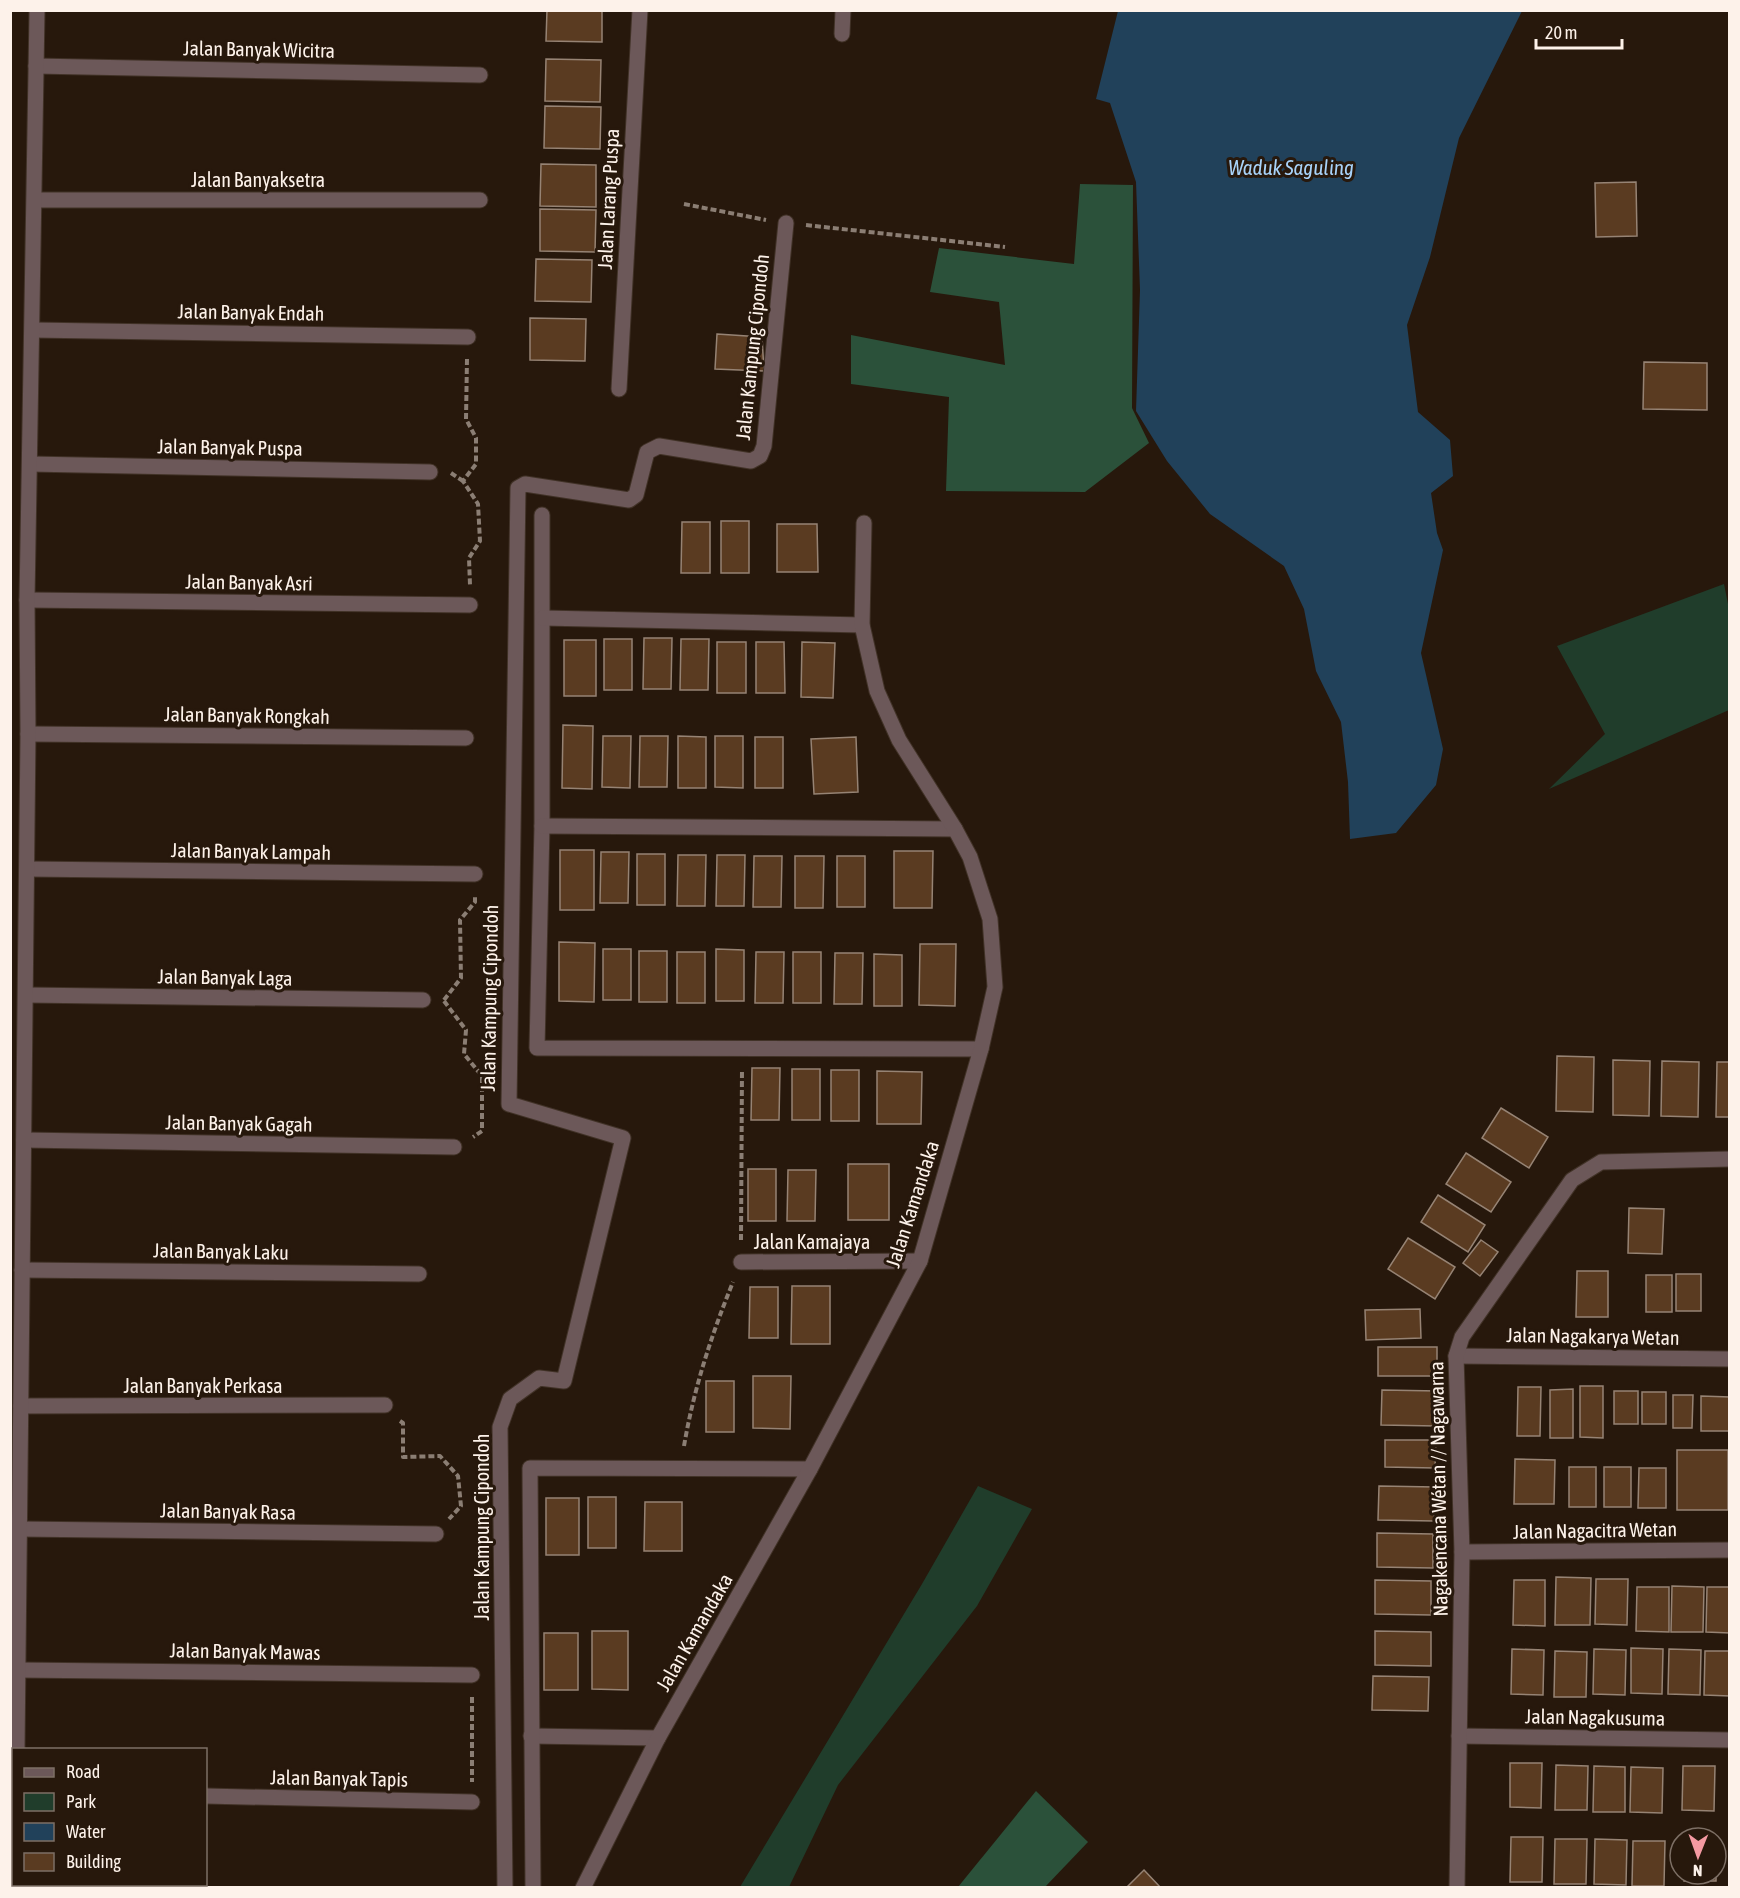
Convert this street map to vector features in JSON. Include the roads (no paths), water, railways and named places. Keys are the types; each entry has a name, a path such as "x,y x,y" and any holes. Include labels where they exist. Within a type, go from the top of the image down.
{"street":[{"name":"Jalan Larang Puspa","path":"619,389 640,10"},
{"path":"842,34 843,10"},
{"path":"17,1748 21,1406 16,1360 16,1316 22,1270 27,869 27,600 37,12"},
{"name":"Jalan Banyak Wicitra","path":"36,66 480,75"},
{"name":"Jalan Banyaksetra","path":"35,200 480,200"},
{"name":"Jalan Kampung Cipondoh","path":"506,1887 500,1427 510,1398 539,1378 564,1381 623,1138 509,1104 518,488 525,484 630,500 636,495 647,452 659,446 752,461 760,456 764,446 786,223"},
{"name":"Jalan Banyak Endah","path":"33,330 468,337"},
{"name":"Jalan Banyak Puspa","path":"30,464 430,472"},
{"path":"542,515 542,826 537,1048 981,1049"},
{"name":"Jalan Kamandaka","path":"583,1887 658,1738 810,1468 920,1261 981,1049 995,987 990,919 970,857 899,740 877,691 862,624 864,523"},
{"name":"Jalan Banyak Asri","path":"27,600 470,605"},
{"path":"543,618 862,624"},
{"name":"Jalan Banyak Rongkah","path":"28,734 466,738"},
{"path":"542,826 955,829"},
{"name":"Jalan Banyak Lampah","path":"27,869 476,874"},
{"name":"Jalan Banyak Laga","path":"26,994 423,1000"},
{"name":"Jalan Banyak Gagah","path":"24,1140 454,1147"},
{"name":"Nagakencana Wétan // Nagawarna","path":"1457,1887 1462,1552 1456,1356 1462,1337 1572,1180 1601,1162 1730,1159"},
{"name":"Jalan Kamajaya","path":"741,1262 920,1261"},
{"name":"Jalan Banyak Laku","path":"22,1270 419,1274"},
{"name":"Jalan Nagakarya Wetan","path":"1456,1356 1730,1359"},
{"name":"Jalan Banyak Perkasa","path":"21,1406 385,1405"},
{"path":"533,1887 530,1468 810,1468"},
{"name":"Jalan Banyak Rasa","path":"19,1529 436,1534"},
{"name":"Jalan Nagacitra Wetan","path":"1462,1552 1730,1550"},
{"name":"Jalan Banyak Mawas","path":"18,1670 472,1675"},
{"path":"531,1736 658,1738"},
{"name":"Jalan Nagakusuma","path":"1459,1736 1730,1740"},
{"name":"Jalan Banyak Tapis","path":"207,1797 472,1802"}],"water":[{"name":"Waduk Saguling","path":"1118,11 1522,11 1459,138 1430,257 1407,325 1418,412 1450,440 1453,476 1431,493 1437,533 1443,550 1421,653 1443,749 1436,785 1396,833 1350,839 1348,782 1341,722 1316,671 1304,609 1284,566 1210,514 1167,461 1136,411 1140,290 1136,182 1110,103 1096,99"}]}
